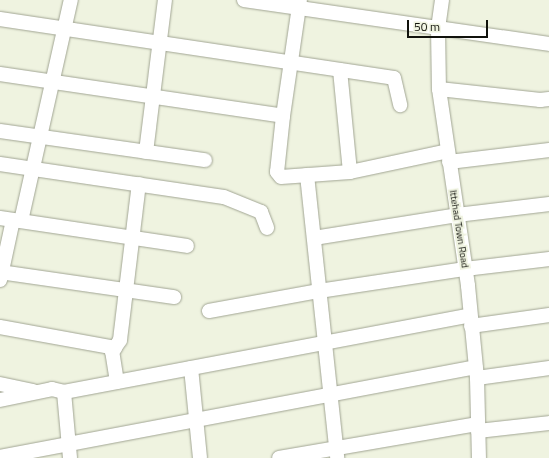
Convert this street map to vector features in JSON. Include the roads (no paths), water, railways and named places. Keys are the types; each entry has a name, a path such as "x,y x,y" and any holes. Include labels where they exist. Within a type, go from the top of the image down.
{"street":[{"path":"72,0 33,169 12,220 0,274 174,297"},
{"path":"146,152 165,0"},
{"path":"244,0 299,4 438,28 549,44"},
{"name":"Ittehad Town Road","path":"442,0 438,28 439,89 471,320 476,372 479,458"},
{"path":"299,4 276,172 281,177 350,172 448,156 549,150"},
{"path":"0,19 394,78 400,105"},
{"path":"340,70 350,172"},
{"path":"0,74 283,116"},
{"path":"439,89 540,100 549,99"},
{"path":"0,131 205,160"},
{"path":"0,164 224,197 261,212 267,228"},
{"path":"307,175 337,453"},
{"path":"117,382 112,352 120,340 139,184"},
{"path":"314,238 457,215 549,204"},
{"path":"12,220 187,246"},
{"path":"209,311 319,291 465,269 549,259"},
{"path":"0,400 52,389 64,392 325,342 471,320 549,315"},
{"path":"0,327 115,348"},
{"path":"191,368 200,458"},
{"path":"0,457 70,451 196,420 330,394 476,372 549,368"},
{"path":"0,384 38,392"},
{"path":"64,392 70,451"},
{"path":"279,458 337,453 478,428 549,423"}]}
